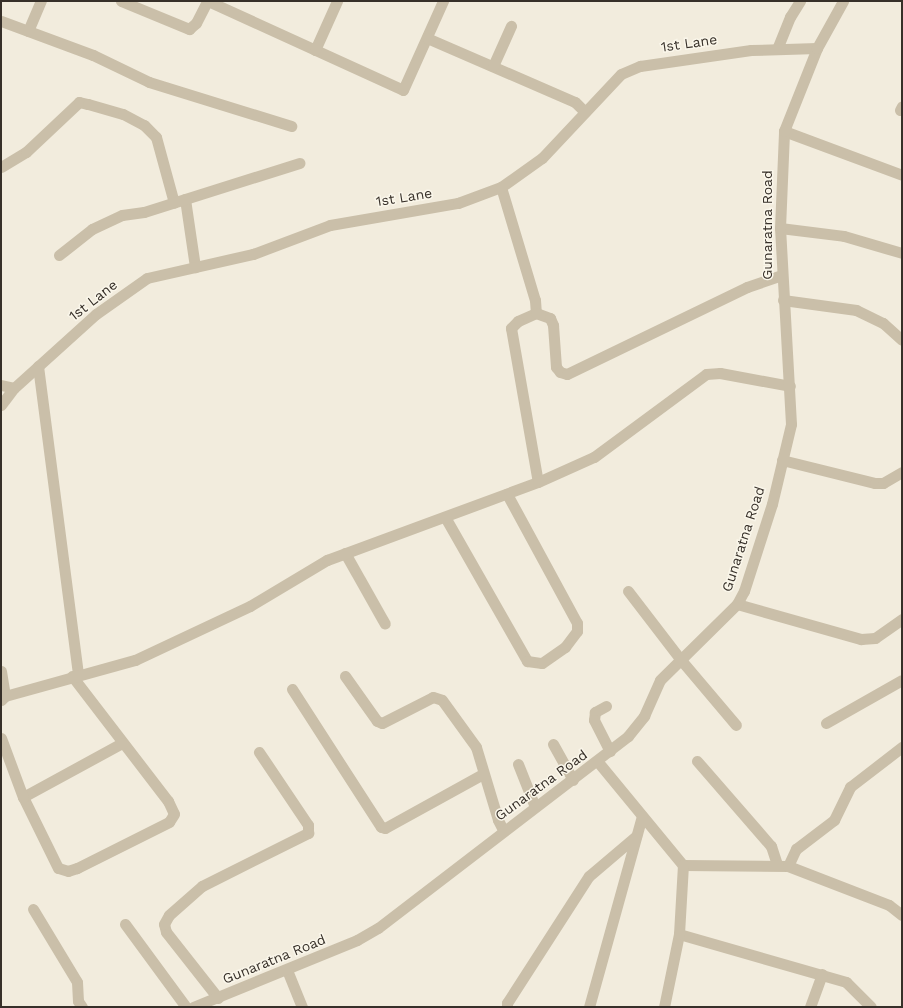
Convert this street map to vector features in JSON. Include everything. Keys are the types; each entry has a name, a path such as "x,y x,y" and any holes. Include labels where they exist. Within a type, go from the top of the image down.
{"street":[{"path":"28,31 41,1"},
{"path":"121,1 189,29 196,23 208,1 404,90 444,1"},
{"path":"315,50 337,1"},
{"path":"777,49 790,17 800,1"},
{"name":"Gunaratna Road","path":"193,1007 287,970 357,940 378,928 503,830 598,762 628,736 644,716 660,680 737,604 744,591 770,512 791,424 790,386 781,275 780,228 784,131 817,48 843,1"},
{"path":"1,21 93,55 149,82 291,126"},
{"path":"493,66 511,26"},
{"path":"427,38 575,102 585,112"},
{"name":"1st Lane","path":"1,405 14,388 96,314 147,278 252,254 330,225 458,203 501,187 542,158 621,74 640,66 751,50 817,48"},
{"path":"1,167 26,152 78,102 88,104 123,114 144,125 156,137 174,203"},
{"path":"784,131 902,175"},
{"path":"59,255 92,230 114,219 174,203 299,163"},
{"path":"501,187 534,300 536,313"},
{"path":"185,199 195,267"},
{"path":"780,228 844,236 902,253"},
{"path":"538,482 511,328 518,321 536,313 550,318 553,325 556,366 566,374 747,287 781,275"},
{"path":"783,300 856,310 883,323 902,340"},
{"path":"1,738 23,797 58,868 68,871 169,822 174,814 168,801 122,743 75,676 38,366"},
{"path":"1,671 3,698 75,676 135,660 250,606 327,560 538,482 594,456 706,374 720,373 790,386"},
{"path":"1,385 14,388"},
{"path":"782,460 875,484 884,484 902,472"},
{"path":"445,517 527,661 542,663 565,646 577,631 577,623 507,494"},
{"path":"345,553 385,624"},
{"path":"628,591 681,660 736,725"},
{"path":"737,604 862,639 875,638 902,619"},
{"path":"345,676 377,721 382,723 437,697 476,747 483,774 498,820 503,830"},
{"path":"826,723 902,679"},
{"path":"292,689 381,827 385,828 483,774"},
{"path":"606,706 595,712 594,720 610,751"},
{"path":"23,797 122,743"},
{"path":"553,744 573,780"},
{"path":"783,865 796,849 834,820 850,787 902,747"},
{"path":"218,998 166,932 164,924 169,915 202,886 308,834 308,825 259,752"},
{"path":"697,761 771,846 783,865"},
{"path":"598,762 683,865 679,934 664,1007"},
{"path":"518,764 535,807"},
{"path":"589,1007 642,816"},
{"path":"507,1007 507,1003 589,876 636,836"},
{"path":"683,865 783,865 889,905 902,915"},
{"path":"33,909 77,982 78,1001 82,1007"},
{"path":"125,924 186,1007"},
{"path":"679,934 846,982 871,1007"},
{"path":"287,970 302,1007"},
{"path":"810,1007 822,974"}]}
